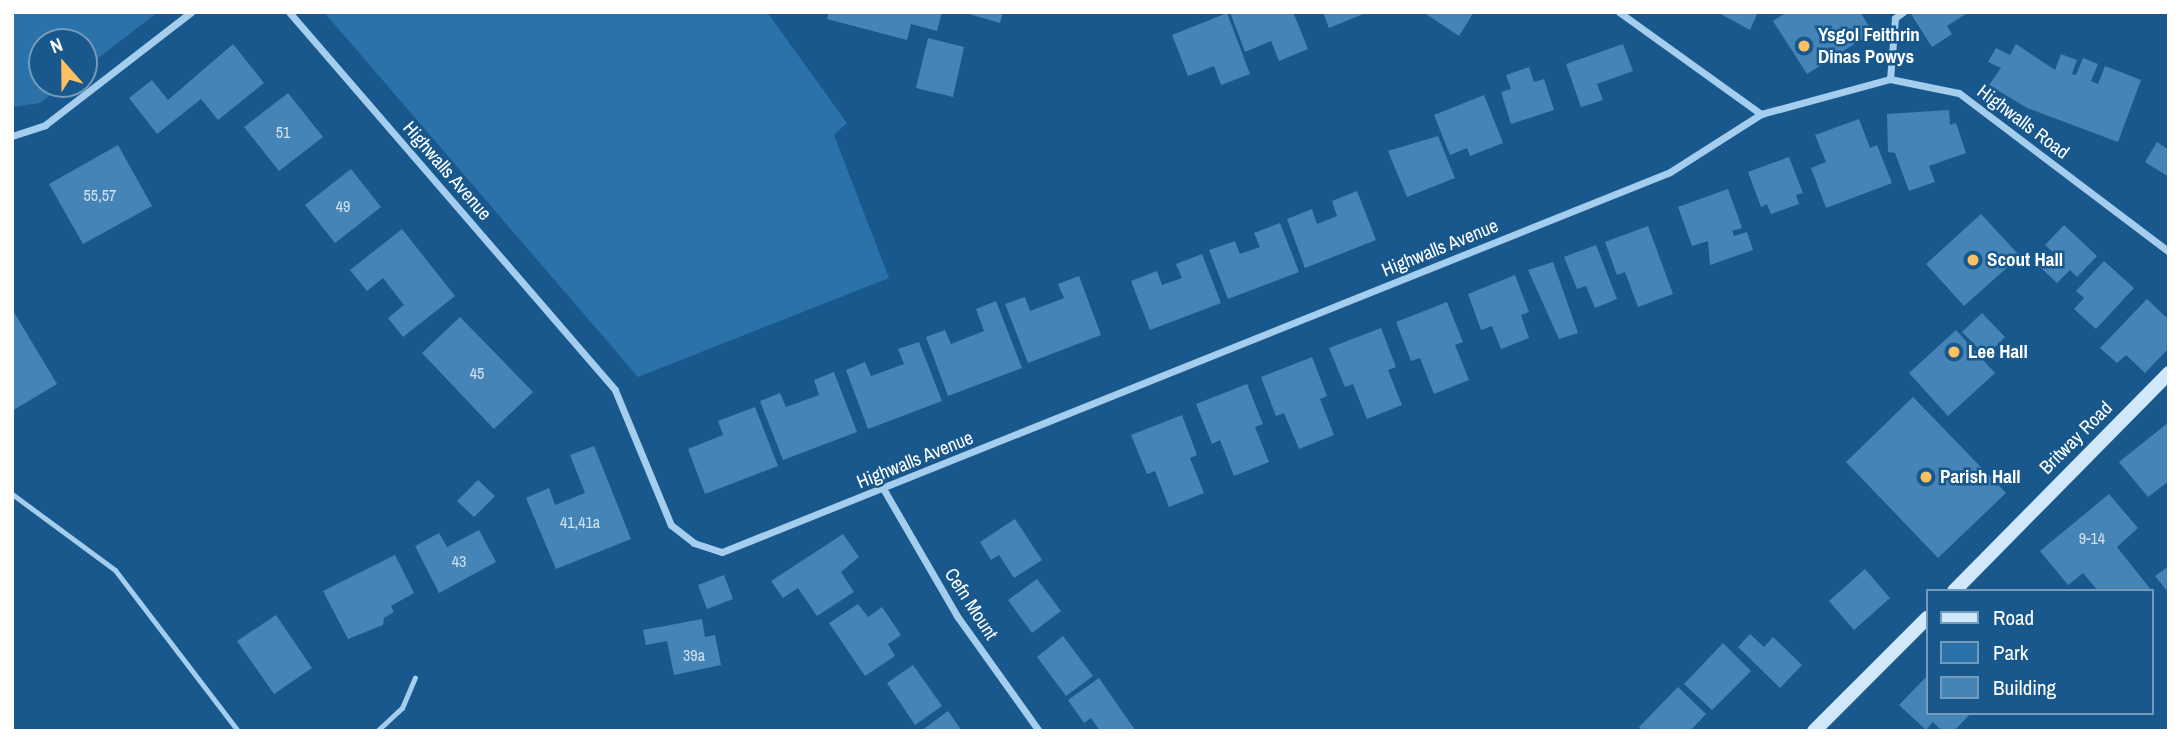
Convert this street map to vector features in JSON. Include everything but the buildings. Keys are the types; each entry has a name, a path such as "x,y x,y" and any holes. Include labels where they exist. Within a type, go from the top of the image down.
{"street":[{"path":"12,136 44,125 191,12"},
{"name":"Highwalls Avenue","path":"289,12 615,390 671,525 694,543 722,552 884,490 1670,172 1762,114"},
{"path":"1619,12 1762,114"},
{"path":"1890,79 1895,18 1903,12"},
{"name":"Highwalls Road","path":"1762,114 1890,79 1959,93 2169,252"},
{"name":"Britway Road","path":"1956,589 2169,373"},
{"name":"Cefn Mount","path":"884,490 957,616 1040,731"},
{"path":"1814,731 1926,619"}],"lane":[{"path":"12,494 115,570 238,731"},
{"path":"376,731 402,708 415,678"}],"green space":[{"path":"12,12 158,12 98,58 98,28 28,28 28,98 47,98 40,103 12,107"},
{"path":"324,12 767,12 847,123 834,135 889,278 638,377"}],"place":[{"name":"Ysgol Feithrin Dinas Powys","path":"1804,46"},
{"name":"Scout Hall","path":"1973,260"},
{"name":"Lee Hall","path":"1954,352"},
{"name":"Parish Hall","path":"1926,477"}]}
